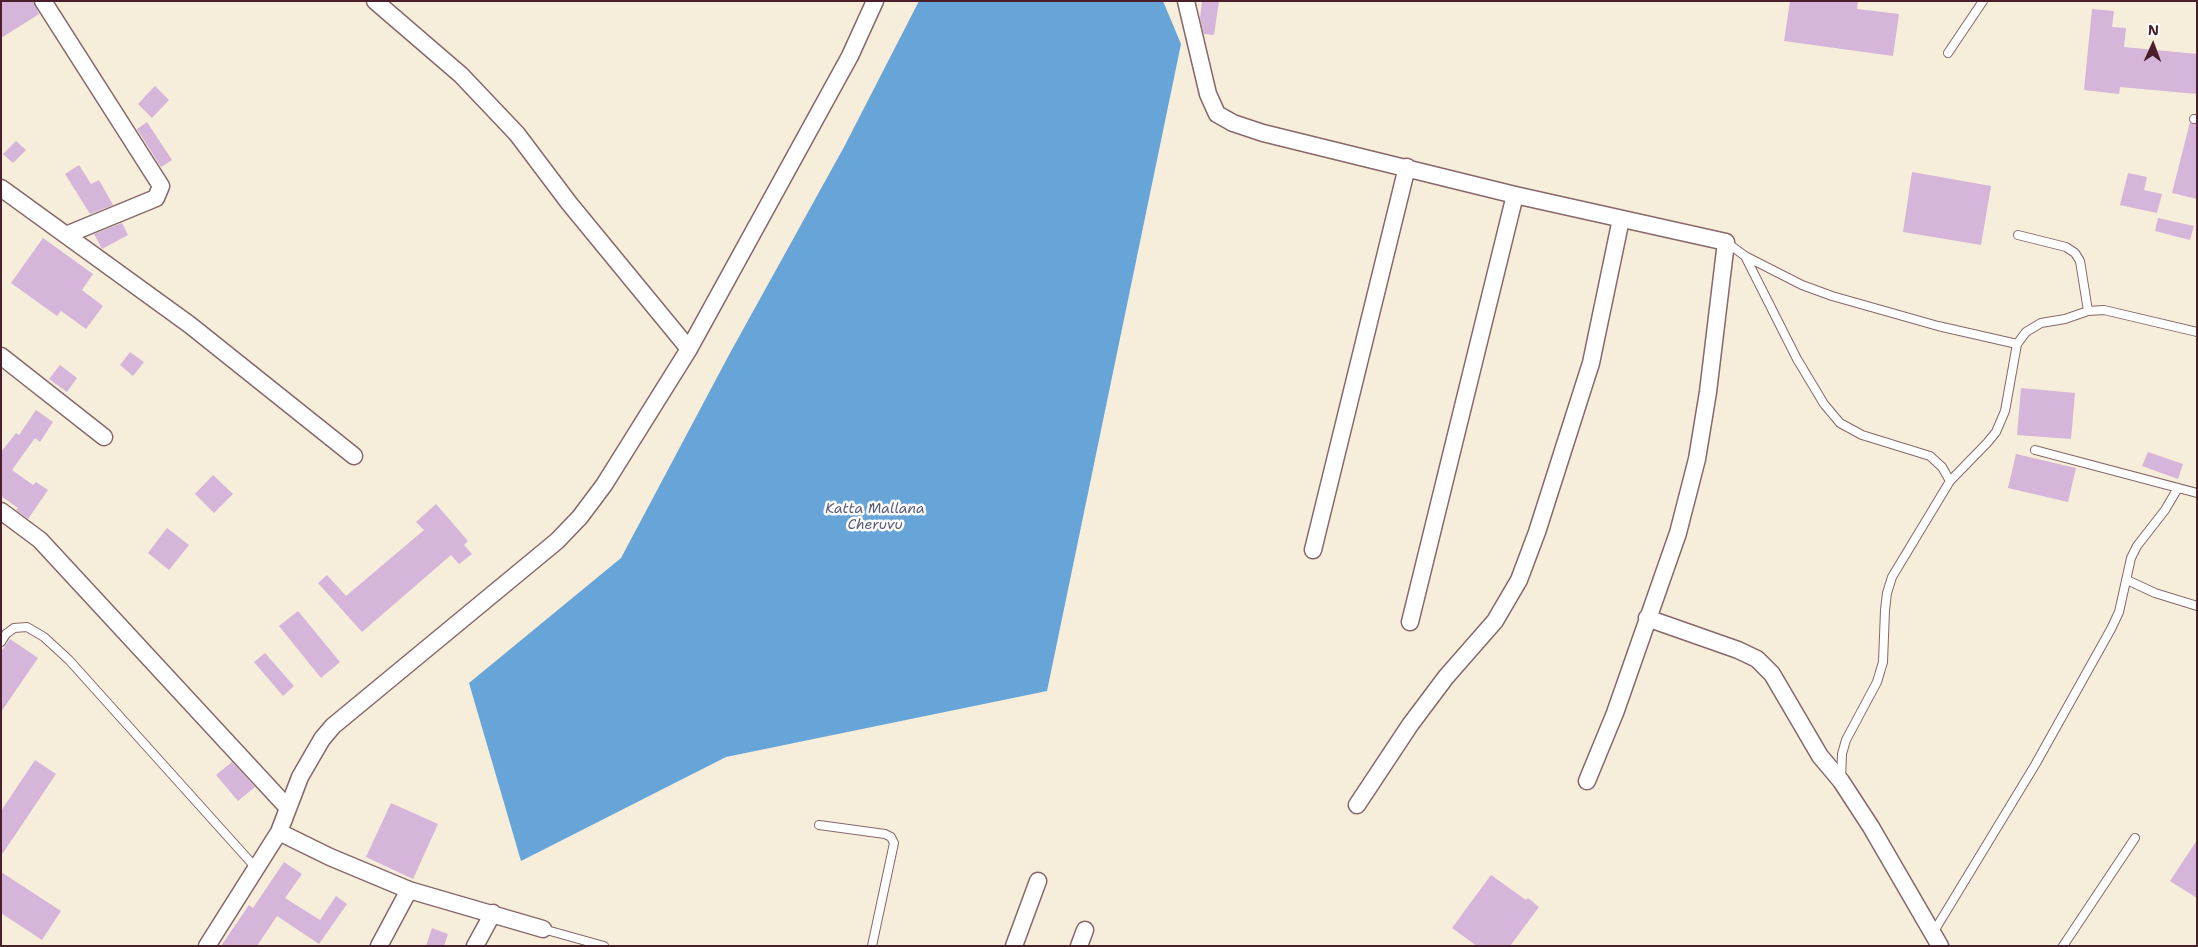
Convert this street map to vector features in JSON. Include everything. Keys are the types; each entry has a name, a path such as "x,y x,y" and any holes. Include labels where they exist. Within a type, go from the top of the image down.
{"street":[{"path":"43,1 161,186 156,198 66,235"},
{"path":"375,1 462,75 517,134 569,203 688,348"},
{"path":"207,946 279,832 307,764 322,739 333,726 557,541 580,516 604,485 688,348 841,74 875,1"},
{"path":"1186,1 1208,94 1217,114 1233,123 1515,195 1726,242 1708,392 1697,459 1678,533 1615,712 1587,781"},
{"path":"1313,550 1407,167"},
{"path":"1,188 190,325 354,456"},
{"path":"1410,622 1515,195"},
{"path":"1357,805 1410,724 1446,677 1495,621 1519,580 1537,532 1591,363 1622,219"},
{"path":"1,356 104,437"},
{"path":"1,511 40,540 288,808"},
{"path":"1647,618 1738,650 1757,659 1772,674 1820,756 1841,781 1871,827 1936,940"},
{"path":"279,832 330,857 409,890 543,929"},
{"path":"1014,946 1038,881"},
{"path":"379,946 409,890"},
{"path":"475,946 492,914"},
{"path":"1078,946 1085,930"}],"lane":[{"path":"1948,53 1983,1"},
{"path":"2018,235 2066,247 2075,253 2080,261 2088,311"},
{"path":"1726,242 1745,256 1802,285 1832,296 1930,323 2017,344"},
{"path":"1745,256 1797,359 1824,404 1840,423 1862,435 1930,456 1942,467 1950,480"},
{"path":"1841,781 1842,754 1846,740 1876,682 1883,662 1885,610 1887,593 1892,577 1950,480 1996,432 2005,411 2017,344 2026,332 2041,323 2065,319 2088,311 2104,310 2197,332"},
{"path":"2035,450 2197,493"},
{"path":"1936,940 2111,629 2119,612 2131,558 2137,546 2165,510 2178,488"},
{"path":"2127,580 2154,593 2197,606"},
{"path":"1,642 6,634 14,628 27,627 44,637 69,660 256,868"},
{"path":"819,824 885,834 891,837 894,843 872,946"},
{"path":"2063,946 2135,838"},
{"path":"543,929 604,946"}],"water":[{"name":"Katta Mallana Cheruvu","path":"919,1 1163,1 1181,44 1047,691 726,757 521,861 469,683 621,558 730,353 844,147"}],"building":[{"path":"1,1 33,1 39,14 1,38"},
{"path":"1202,1 1219,1 1214,35 1204,34 1200,18"},
{"path":"1790,1 1858,1 1857,9 1899,14 1893,56 1784,41"},
{"path":"2092,9 2114,11 2112,27 2126,28 2124,47 2197,54 2197,94 2120,87 2119,94 2084,90"},
{"path":"155,86 169,100 152,118 138,104"},
{"path":"147,122 172,160 161,167 137,129"},
{"path":"2190,122 2197,125 2197,199 2172,193"},
{"path":"16,141 26,150 13,163 3,154"},
{"path":"79,165 91,184 99,180 113,205 90,214 65,174"},
{"path":"1912,172 1991,186 1981,245 1903,232"},
{"path":"2128,173 2147,177 2144,190 2162,194 2157,213 2120,205"},
{"path":"2158,218 2194,226 2190,240 2155,231"},
{"path":"122,223 128,235 102,249 94,234"},
{"path":"43,238 93,274 82,290 103,306 86,329 61,311 57,316 11,283"},
{"path":"130,352 144,362 133,376 120,365"},
{"path":"60,365 77,378 67,392 49,379"},
{"path":"2021,388 2075,393 2071,439 2017,435"},
{"path":"36,410 53,422 40,442 35,438 12,470 33,485 36,482 48,490 28,519 16,510 18,508 1,496 1,452 16,433 19,435"},
{"path":"2148,452 2183,464 2178,479 2142,466"},
{"path":"2016,454 2076,468 2068,502 2008,488"},
{"path":"213,475 233,494 214,513 195,494"},
{"path":"436,504 468,541 464,545 472,554 459,564 451,555 362,632 318,583 327,575 346,596 424,530 416,522"},
{"path":"167,528 189,545 169,570 148,553"},
{"path":"298,611 340,662 321,678 279,626"},
{"path":"10,639 38,658 1,712 1,652"},
{"path":"265,653 294,686 283,696 254,662"},
{"path":"35,760 56,774 1,856 1,811"},
{"path":"232,762 255,787 238,801 216,775"},
{"path":"391,803 438,824 413,879 366,857"},
{"path":"2197,840 2197,898 2170,881"},
{"path":"284,862 302,874 285,898 320,920 336,896 347,904 319,944 277,916 257,946 221,946 249,905 253,908"},
{"path":"1,872 61,911 42,940 1,913"},
{"path":"1491,875 1539,907 1510,946 1477,946 1452,928"},
{"path":"432,928 448,934 444,946 426,946"}]}
